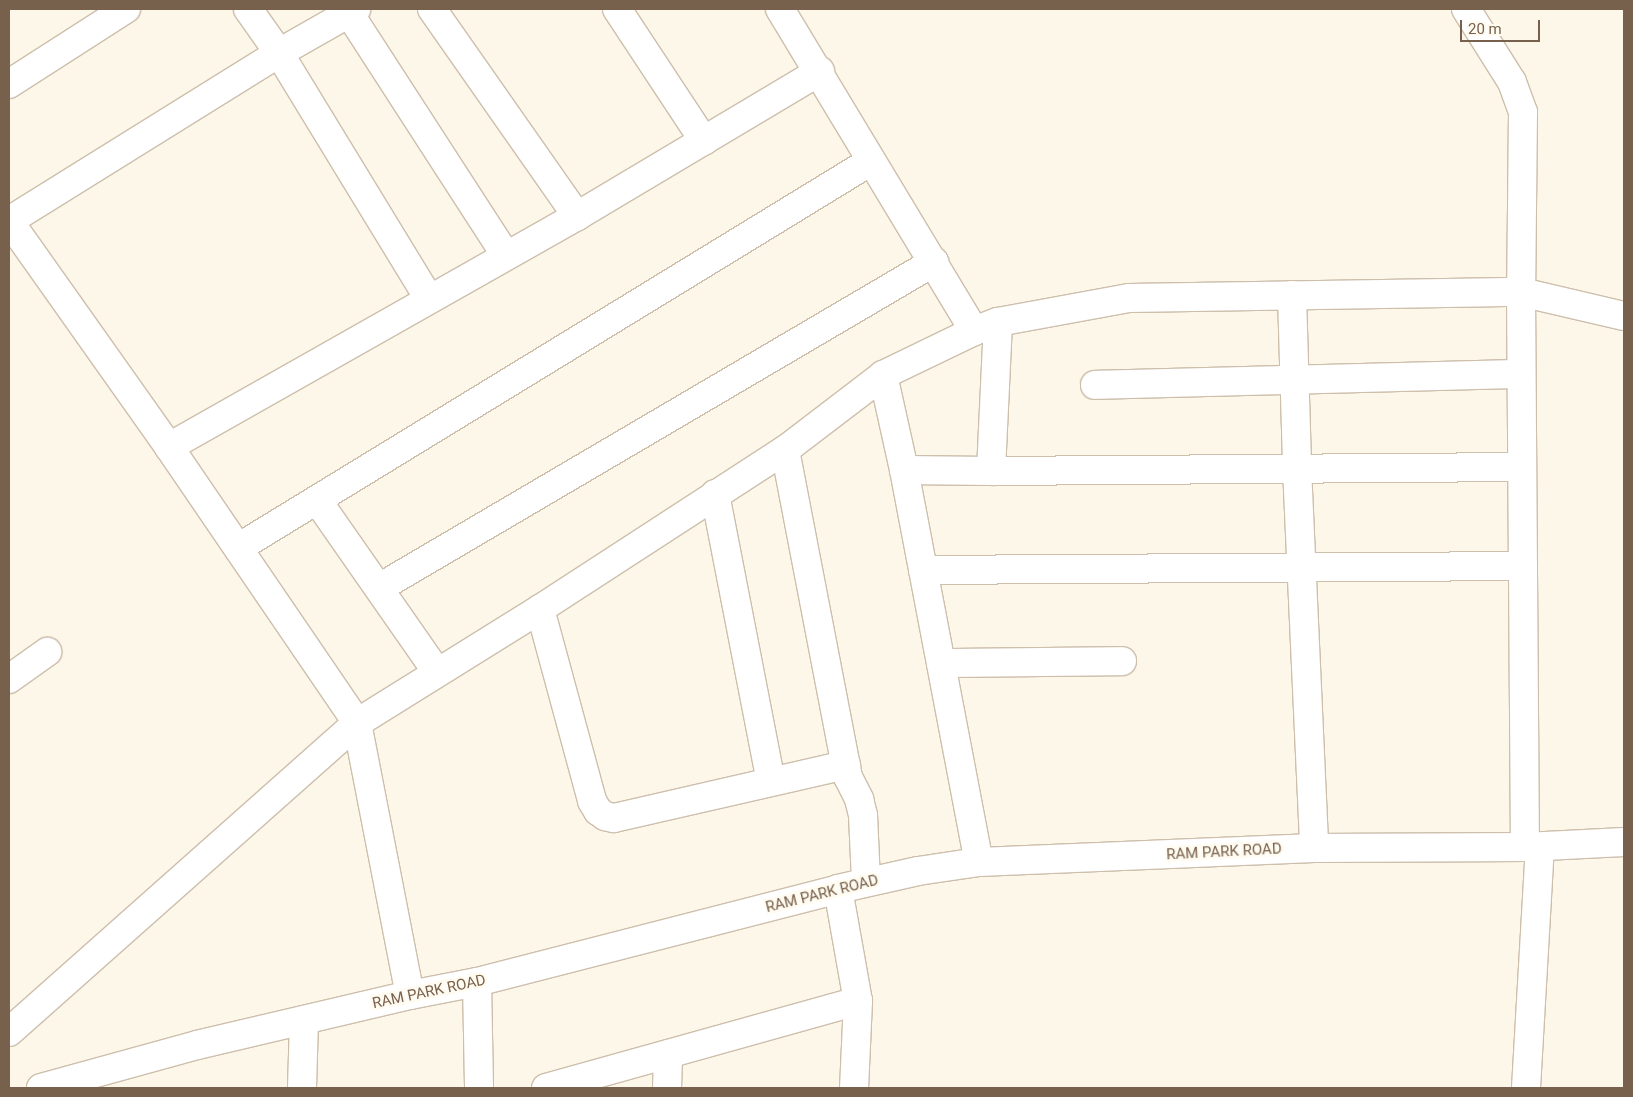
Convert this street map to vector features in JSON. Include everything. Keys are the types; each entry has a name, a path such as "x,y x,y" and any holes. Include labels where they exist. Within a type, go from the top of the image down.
{"street":[{"path":"9,84 126,9"},
{"path":"248,9 278,53 429,299"},
{"path":"432,9 577,216"},
{"path":"617,9 704,141"},
{"path":"780,9 820,71 871,161 934,262 986,326 991,471"},
{"path":"1466,9 1512,82 1523,112 1521,292 1523,566 1533,847 1526,1088"},
{"path":"410,995 357,723 169,447 9,221 278,53 352,11 506,256"},
{"path":"169,447 577,216 820,71"},
{"path":"238,548 871,161"},
{"path":"379,588 934,262"},
{"path":"9,1032 357,723 540,609 785,450 884,375 986,326 1129,298 1292,295 1521,292 1624,316"},
{"path":"1292,295 1297,468 1314,848"},
{"path":"1095,385 1521,374"},
{"path":"884,375 979,862"},
{"path":"785,450 848,777 859,799 863,815 866,882"},
{"path":"904,470 1522,467"},
{"path":"715,494 771,782"},
{"path":"317,500 438,672"},
{"path":"923,570 1523,566"},
{"path":"540,609 592,801 598,811 614,818 846,765"},
{"path":"9,679 46,652"},
{"path":"941,663 1122,661"},
{"name":"RAM PARK ROAD","path":"41,1088 117,1078 197,1044 410,995 478,982 838,889 918,871 979,862 1314,848 1533,847 1624,842"},
{"path":"838,889 858,1001 854,1088"},
{"path":"478,982 478,1088"},
{"path":"546,1088 858,1001"},
{"path":"302,1088 304,1020"},
{"path":"667,1088 668,1054"}]}
